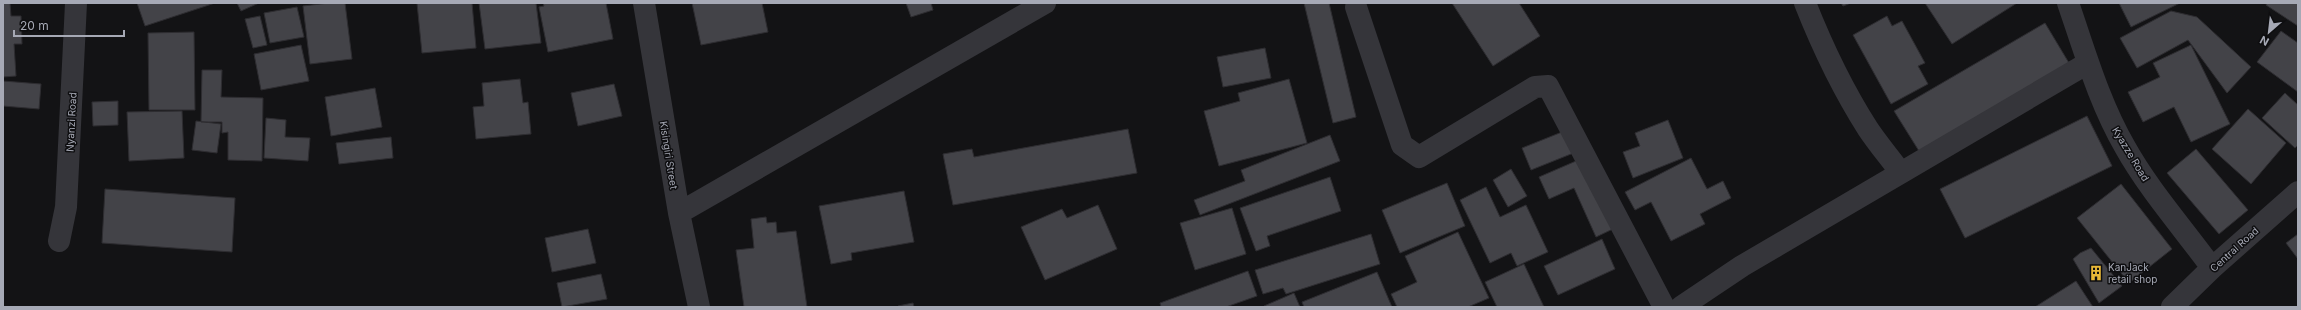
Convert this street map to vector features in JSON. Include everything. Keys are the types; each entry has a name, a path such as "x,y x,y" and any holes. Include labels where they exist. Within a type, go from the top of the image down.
{"street":[{"name":"Nyanzi Road","path":"59,241 66,207 76,3"},
{"name":"Kisingiri Street","path":"644,3 678,213 699,307"},
{"path":"678,213 1045,3"},
{"path":"1805,3 1848,94 1868,129 1900,173"},
{"name":"Kyazze Road","path":"2068,3 2088,63 2112,123 2125,148 2149,184 2212,268"},
{"path":"1356,7 1402,145 1419,157 1535,87 1548,86 1664,307"},
{"path":"1681,307 1742,266 2088,63"},
{"name":"Central Road","path":"2172,307 2212,268 2298,192"}],"building":[{"path":"3,3 10,3 11,16 21,16 22,44 14,44 16,76 3,77"},
{"path":"137,3 215,3 145,26"},
{"path":"237,3 259,3 241,11"},
{"path":"345,3 352,59 310,64 303,6"},
{"path":"417,3 472,3 476,48 422,53"},
{"path":"479,3 536,3 541,43 485,49"},
{"path":"543,3 606,3 613,39 548,52 539,7 544,6"},
{"path":"692,3 762,3 768,32 701,45"},
{"path":"906,3 931,3 933,10 911,17"},
{"path":"1304,3 1329,3 1356,117 1333,123"},
{"path":"1452,3 1519,3 1540,36 1493,66"},
{"path":"1841,3 1851,3 1843,6"},
{"path":"1925,3 2017,3 1952,44"},
{"path":"2119,3 2180,3 2131,27"},
{"path":"2267,3 2298,3 2298,26 2266,5"},
{"path":"297,7 304,37 270,43 264,13"},
{"path":"2171,11 2197,17 2251,67 2227,93 2188,40 2137,68 2120,38"},
{"path":"260,16 267,45 253,48 245,19"},
{"path":"1887,16 1892,26 1902,21 1925,63 1918,66 1928,84 1891,104 1853,35"},
{"path":"2045,23 2069,63 1919,151 1894,111"},
{"path":"2281,31 2298,43 2298,92 2257,62"},
{"path":"194,32 195,110 149,110 148,33"},
{"path":"301,45 309,81 261,90 254,54"},
{"path":"2191,45 2230,124 2191,142 2174,107 2143,122 2128,92 2160,77 2153,63"},
{"path":"1265,48 1271,78 1223,87 1217,57"},
{"path":"202,70 222,70 221,97 263,98 262,161 228,160 228,132 222,133 222,122 201,122"},
{"path":"520,79 523,103 528,102 531,134 476,139 473,107 484,106 482,83"},
{"path":"1289,79 1307,143 1219,166 1204,111 1240,101 1238,93"},
{"path":"3,81 41,84 39,109 3,106"},
{"path":"614,84 622,116 578,126 571,93"},
{"path":"375,88 382,127 331,136 325,97"},
{"path":"2285,93 2298,105 2298,145 2295,148 2262,118"},
{"path":"118,101 118,125 93,126 92,102"},
{"path":"2248,109 2286,143 2251,184 2212,149"},
{"path":"182,111 184,158 129,161 127,112"},
{"path":"2087,116 2112,166 1965,238 1940,189"},
{"path":"266,118 286,120 285,137 310,138 308,161 264,158"},
{"path":"1668,120 1683,158 1633,178 1623,152 1640,146 1635,133"},
{"path":"196,121 221,124 217,153 192,150"},
{"path":"1572,128 1581,150 1531,170 1522,148"},
{"path":"1128,129 1137,173 953,205 943,154 972,149 974,157"},
{"path":"1330,135 1340,161 1200,215 1194,200 1245,181 1241,170"},
{"path":"391,137 393,158 339,164 336,143"},
{"path":"2196,149 2248,210 2219,234 2167,173"},
{"path":"1583,158 1615,228 1596,237 1574,188 1549,199 1539,177"},
{"path":"1691,158 1707,189 1723,181 1731,198 1700,214 1705,224 1671,241 1651,202 1635,210 1625,192"},
{"path":"1511,169 1527,196 1508,207 1493,180"},
{"path":"1330,177 1341,211 1267,236 1270,246 1256,251 1240,208"},
{"path":"1447,183 1465,226 1400,253 1382,210"},
{"path":"2121,184 2172,249 2129,283 2077,218"},
{"path":"1486,187 1500,217 1526,205 1548,252 1517,266 1511,253 1490,263 1460,200"},
{"path":"105,189 235,198 232,252 102,243"},
{"path":"904,191 914,242 851,253 852,260 831,264 819,206"},
{"path":"1098,205 1117,249 1045,280 1021,227 1062,209 1067,218"},
{"path":"1232,208 1246,254 1195,270 1180,223"},
{"path":"766,217 767,223 776,222 777,233 796,231 807,307 744,307 736,250 754,248 751,219"},
{"path":"588,229 596,263 552,272 545,238"},
{"path":"1458,232 1489,298 1468,307 1397,307 1391,294 1417,282 1405,256"},
{"path":"1371,234 1380,264 1286,294 1283,288 1263,294 1255,270"},
{"path":"2298,234 2298,259 2286,243"},
{"path":"1602,239 1615,269 1558,295 1544,266"},
{"name":"KanJack retail shop","path":"2091,248 2122,286 2099,303 2073,259 2080,253"},
{"path":"1524,264 1544,307 1497,307 1485,282"},
{"path":"1248,271 1257,296 1226,307 1161,307 1160,303"},
{"path":"1377,272 1392,307 1304,307 1302,302"},
{"path":"601,274 607,299 562,307 557,283"},
{"path":"2076,281 2093,307 2035,307"},
{"path":"1294,293 1300,307 1264,307 1264,306"},
{"path":"913,303 914,307 898,307 898,306"}],"place":[{"name":"KanJack retail shop","path":"2096,273"}]}
